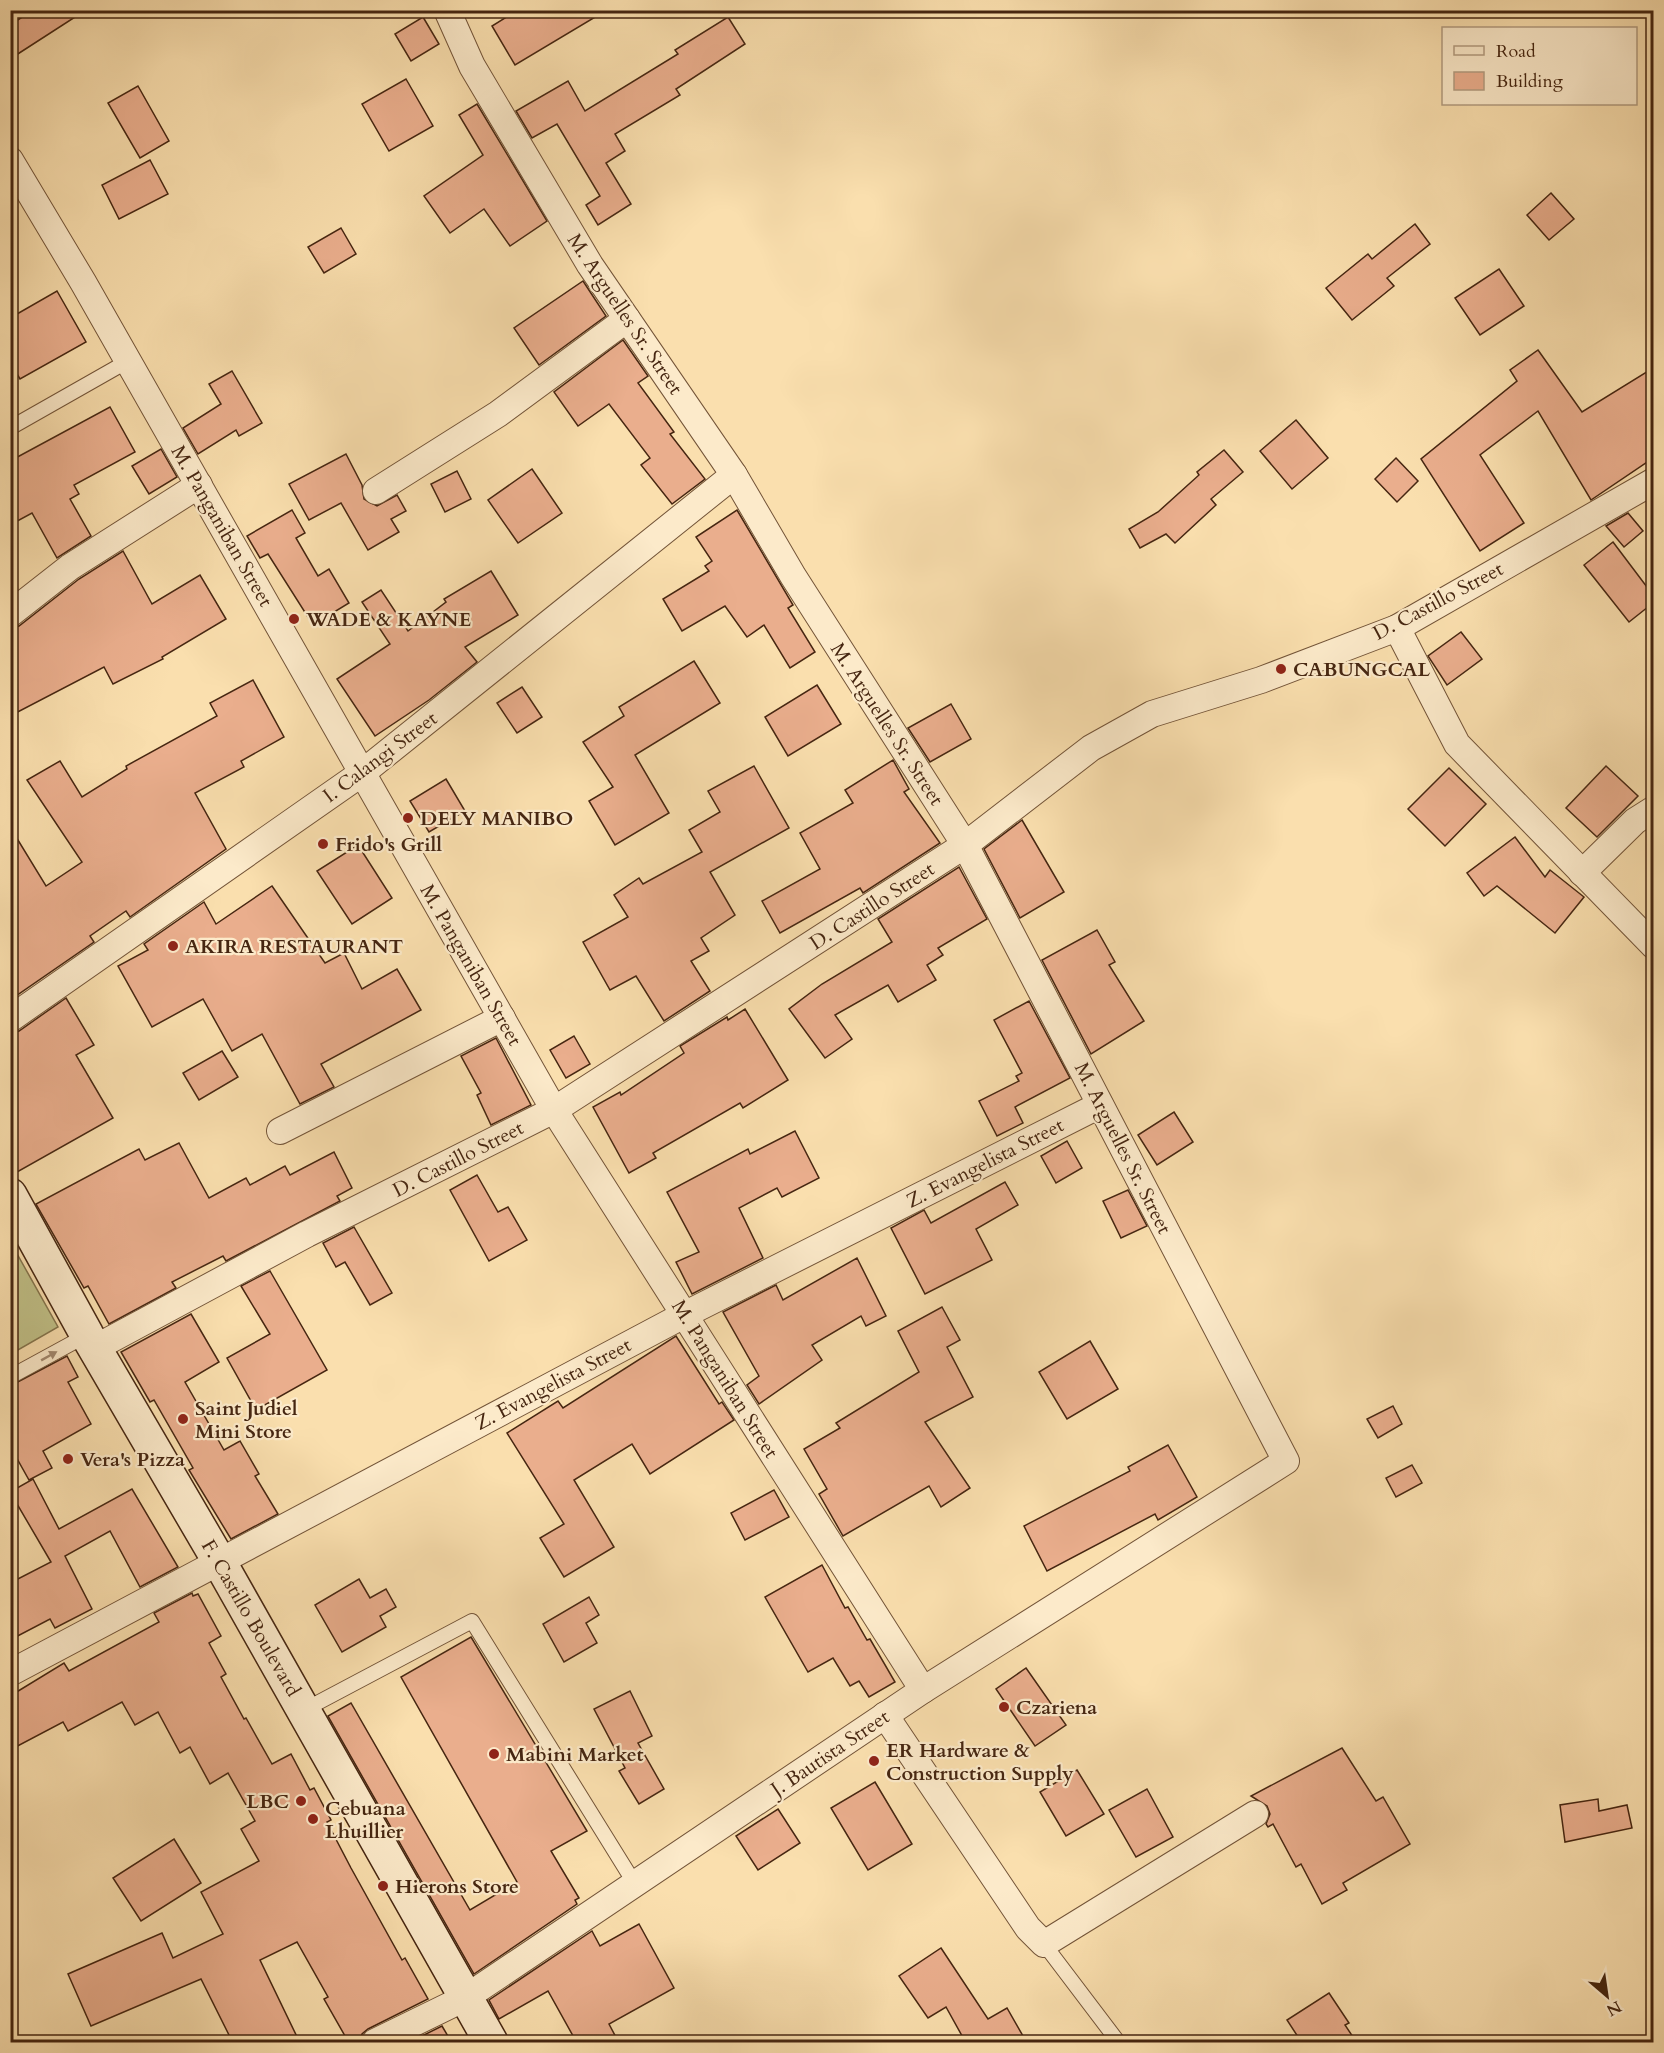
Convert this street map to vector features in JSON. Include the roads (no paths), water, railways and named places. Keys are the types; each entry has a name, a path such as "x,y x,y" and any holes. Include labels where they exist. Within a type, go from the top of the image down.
{"main road":[{"name":"F. Castillo Boulevard","path":"10,1195 491,2043"}],"street":[{"name":"M. Arguelles Sr. Street","path":"447,10 478,76 590,265 734,475 793,576 965,845 1286,1461"},
{"name":"M. Panganiban Street","path":"10,160 128,361 554,1110 923,1690"},
{"path":"376,491 498,414 627,320"},
{"name":"I. Calangi Street","path":"10,1019 362,773 734,475"},
{"name":"D. Castillo Street","path":"91,1341 554,1110 965,845 1091,748 1152,714 1261,680 1397,628 1653,481"},
{"path":"10,614 70,567 199,485"},
{"path":"1397,628 1457,744 1653,946"},
{"path":"1582,873 1635,821 1653,809"},
{"path":"280,1131 502,1018"},
{"name":"Z. Evangelista Street","path":"10,1673 684,1314 1100,1105"},
{"name":"J. Bautista Street","path":"375,2043 465,1998 923,1690 1286,1461"},
{"path":"885,1715 1028,1928 1044,1944 1255,1814"}],"lane":[{"path":"10,428 128,361"},
{"name":"D. Castillo Street","path":"10,1377 91,1341"},
{"path":"304,1710 472,1621 635,1884"},
{"path":"1044,1944 1116,2039"}],"place":[{"name":"WADE & KAYNE","path":"294,619"},
{"name":"CABUNGCAL","path":"1281,669"},
{"name":"DELY MANIBO","path":"408,818"},
{"name":"Frido's Grill","path":"323,844"},
{"name":"AKIRA RESTAURANT","path":"173,946"},
{"name":"Saint Judiel Mini Store","path":"183,1419"},
{"name":"Vera's Pizza","path":"68,1459"},
{"name":"Czariena","path":"1004,1707"},
{"name":"Mabini Market","path":"494,1754"},
{"name":"ER Hardware & Construction Supply","path":"874,1761"},
{"name":"LBC","path":"301,1801"},
{"name":"Cebuana Lhuillier","path":"313,1819"},
{"name":"Hierons Store","path":"383,1886"}]}
